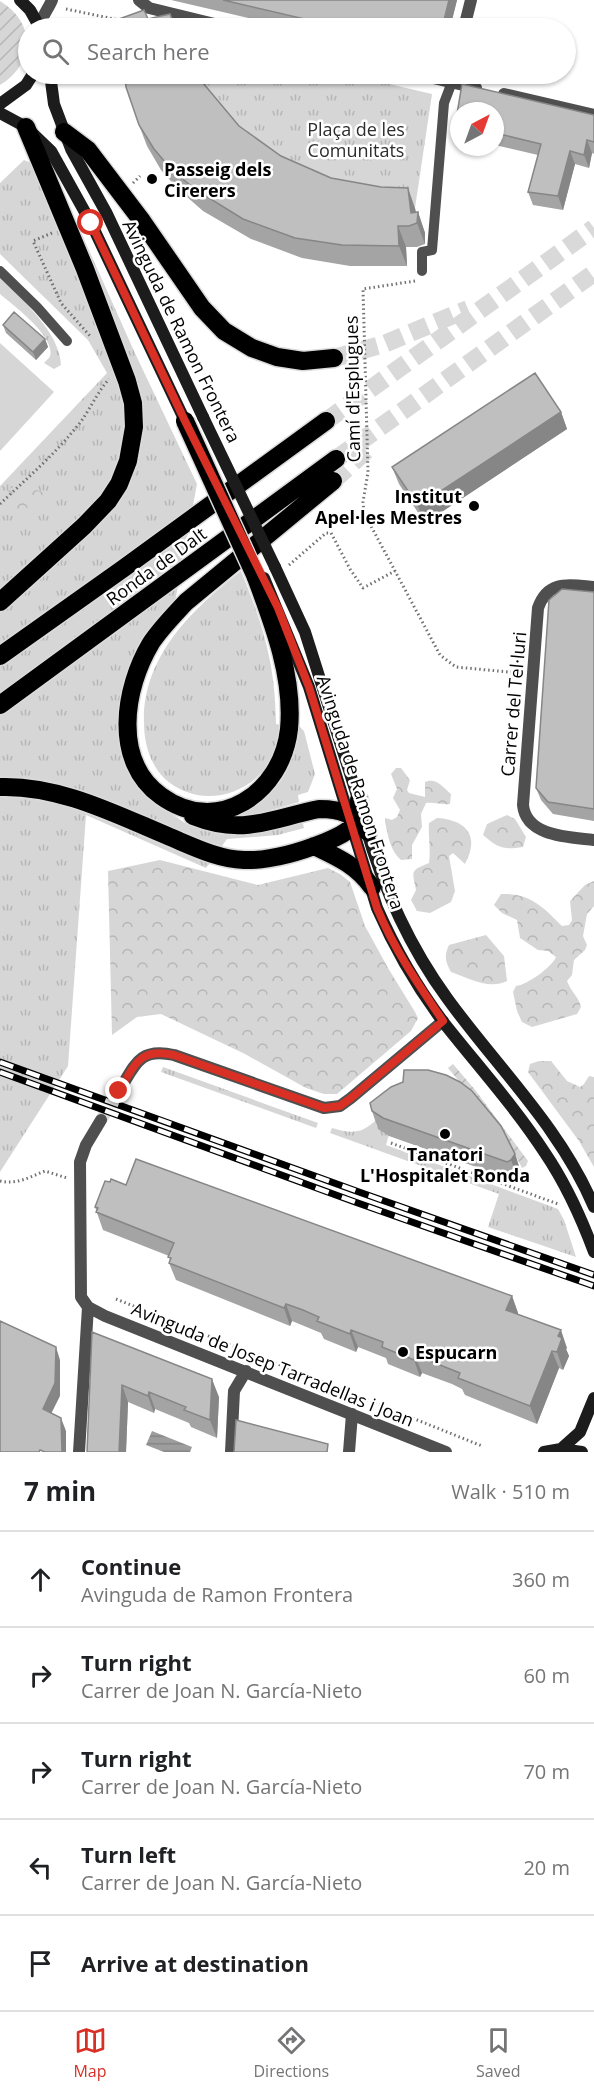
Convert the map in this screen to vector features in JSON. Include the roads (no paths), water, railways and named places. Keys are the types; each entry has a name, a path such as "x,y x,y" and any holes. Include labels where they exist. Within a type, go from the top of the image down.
{"highway":[{"path":"0,602 68,542 108,501 119,484 128,461 134,427 133,403 127,381 85,269 26,127"},
{"path":"64,132 88,150 142,221 202,308 224,331 242,343 277,357 303,361 334,358"},
{"path":"159,795 177,805 196,811 212,811 238,806 248,801 272,778 282,760 289,727 285,674 258,572 194,419"},
{"name":"Ronda de Dalt","path":"0,656 326,421"},
{"name":"Ronda de Dalt","path":"0,705 336,459"},
{"path":"0,787 40,790 73,799 107,810 207,852 230,858 245,860 271,858 314,846 344,834 356,818 338,810 319,809 263,824 236,826 220,825 192,816 159,795 142,776 131,754 128,733 128,711 139,667 165,624 193,595 333,481"},
{"path":"314,846 346,861 358,870 372,887"}],"street":[{"path":"20,0 34,18"},
{"path":"42,18 52,0"},
{"path":"140,0 149,8 190,18"},
{"path":"466,18 471,0"},
{"path":"0,104 27,84"},
{"name":"Avinguda de Ramon Frontera","path":"51,84 54,104 64,132 107,214 194,419"},
{"path":"476,84 594,115"},
{"name":"Avinguda de Ramon Frontera","path":"0,113 26,127 51,151 194,419 281,567 305,632 356,818 377,908 389,935 414,979 443,1021 546,1153 579,1214 594,1252"},
{"name":"Avinguda de Ramon Frontera","path":"258,572 278,608 356,818 392,904 418,956 446,998 552,1133 594,1207"},
{"name":"Carrer del Tel·luri","path":"594,587 561,584 548,591 538,608 523,806 528,822 542,830 560,836 594,840"},
{"path":"119,1091 137,1062 147,1055 159,1052 174,1055 324,1108 332,1108 351,1098 443,1021"},
{"path":"79,1452 88,1307 81,1297 80,1162 86,1145 101,1120"},
{"name":"Avinguda de Josep Tarradellas i Joan","path":"88,1307 105,1316 446,1452"},
{"path":"231,1452 234,1391 246,1371"},
{"path":"561,1449 580,1432 594,1398"},
{"path":"349,1452 352,1414"},
{"path":"544,1452 561,1449 582,1452"}],"lane":[{"path":"422,272 422,252 432,250 444,103 451,84"},
{"path":"0,271 37,307 67,341"}],"tunnel":[{"path":"326,421 594,228"},
{"path":"336,459 594,273"},
{"path":"334,358 384,344 468,309"},
{"path":"333,481 371,446"},
{"path":"101,1120 119,1091"}],"railway":[{"path":"0,1062 594,1275"},
{"path":"0,1072 355,1202 594,1286"}],"place":[{"name":"Passeig dels Cirerers","path":"152,179"},
{"name":"Institut Apel·les Mestres","path":"474,506"},
{"name":"Tanatori L'Hospitalet Ronda","path":"445,1134"},
{"name":"Espucarn","path":"403,1352"}],"park label":[{"name":"Plaça de les Comunitats","path":"356,139"}]}
